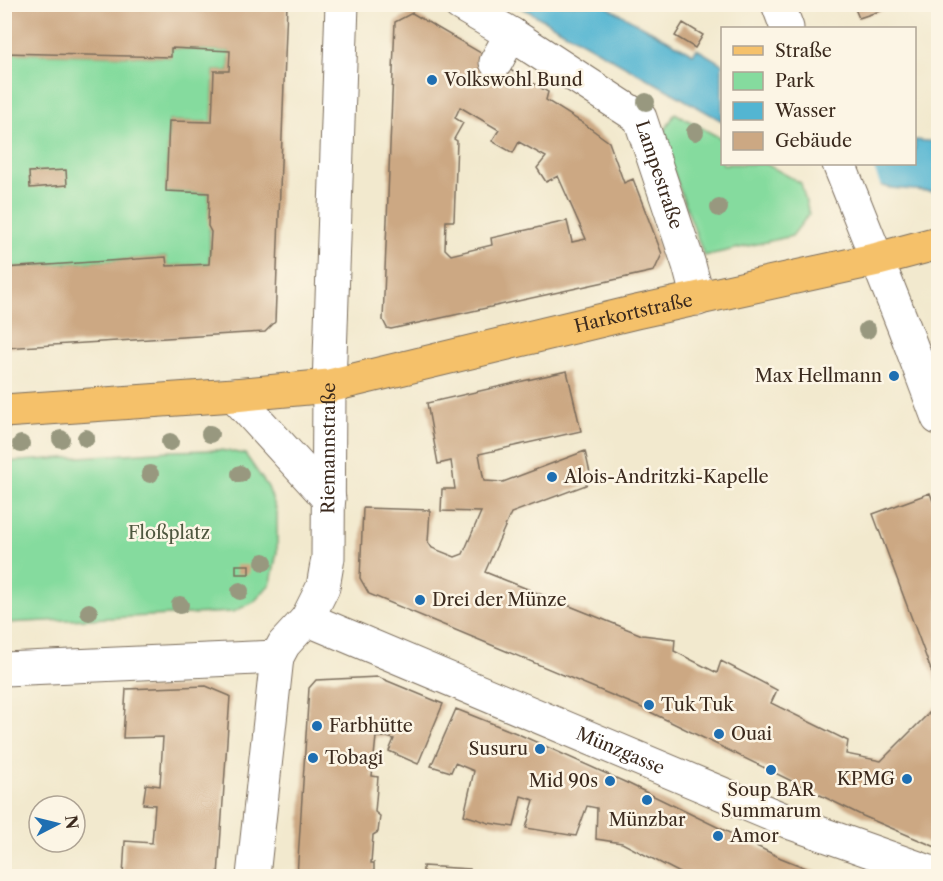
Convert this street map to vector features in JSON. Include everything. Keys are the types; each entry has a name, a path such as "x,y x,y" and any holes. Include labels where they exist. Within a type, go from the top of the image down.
{"main road":[{"name":"Harkortstraße","path":"329,386 939,243"},
{"path":"4,411 329,386"}],"street":[{"name":"Riemannstraße","path":"253,876 277,657 284,644 307,619 323,587 328,558 329,386 342,4"},
{"name":"Lampestraße","path":"460,4 504,48 640,118 689,265 698,299"},
{"path":"778,4 787,27"},
{"path":"842,173 878,259 939,418"},
{"path":"234,395 329,499"},
{"name":"Münzgasse","path":"307,619 794,824 939,875"},
{"path":"4,669 277,657"}],"green space":[{"path":"171,48 230,51 229,71 214,71 212,122 169,121 166,191 209,193 209,264 167,266 166,257 5,268 5,53 170,57"},
{"path":"675,113 721,138 721,165 768,165 801,183 809,214 792,236 704,256 661,137"},
{"name":"Floßplatz","path":"220,450 245,454 268,487 277,512 277,552 271,583 254,602 233,612 5,623 5,462"}],"water":[{"path":"517,5 604,5 693,54 697,49 721,63 721,120"},
{"path":"916,140 938,142 938,192 890,188 808,165 916,165"}],"pier":[{"path":"806,165 872,165 882,189"}],"building":[{"path":"4,4 287,4 275,322 265,332 4,348 4,268 166,257 167,266 209,264 211,232 208,226 209,193 166,191 169,121 212,122 214,71 229,71 230,51 171,48 171,57 4,53"},
{"path":"853,4 891,4 892,7 859,18"},
{"path":"412,13 548,92 546,100 609,142 624,183 633,179 662,254 654,271 391,329 387,328 383,320 395,22","holes":["460,107 499,130 492,141 513,153 519,142 546,157 537,168 546,182 558,176 586,239 572,242 567,221 491,238 492,245 451,255 445,249 446,221 454,221 457,141 454,139 463,123 455,118"]},
{"path":"683,23 703,35 695,48 675,36"},
{"path":"66,170 67,185 30,188 29,172"},
{"path":"567,371 581,431 479,454 484,481 503,482 585,451 590,473 586,485 511,513 485,572 642,635 675,639 674,651 717,673 721,661 777,690 771,703 848,741 846,754 881,761 938,704 938,848 863,816 638,706 369,594 360,578 363,508 430,510 428,542 432,548 455,557 463,554 481,512 441,511 442,489 455,489 451,461 438,464 427,403"},
{"path":"930,493 938,515 938,689 873,514"},
{"path":"236,565 249,565 249,574 236,574"},
{"path":"378,677 443,704 418,764 389,751 394,739 376,737 372,776 378,777 375,812 380,816 378,832 373,835 371,863 374,863 374,876 297,876 309,688 316,680"},
{"path":"206,686 230,696 218,876 123,876 125,841 152,843 155,805 143,804 146,784 160,786 163,737 123,738 126,689"},
{"path":"456,709 516,733 627,783 781,858 826,876 686,876 622,843 596,839 597,808 587,806 576,836 526,828 534,800 521,796 514,827 489,823 464,815 474,771 455,763 451,772 431,766"},
{"path":"423,866 470,869 470,876 423,876"}],"place":[{"name":"Volkswohl Bund","path":"432,80"},
{"name":"Max Hellmann","path":"894,376"},
{"name":"Alois-Andritzki-Kapelle","path":"552,477"},
{"name":"Drei der Münze","path":"420,600"},
{"name":"Tuk Tuk","path":"649,705"},
{"name":"Farbhütte","path":"317,726"},
{"name":"Ouai","path":"719,734"},
{"name":"Susuru","path":"540,749"},
{"name":"Tobagi","path":"313,758"},
{"name":"Soup BAR Summarum","path":"771,770"},
{"name":"KPMG","path":"907,779"},
{"name":"Mid 90s","path":"610,781"},
{"name":"Münzbar","path":"647,800"},
{"name":"Amor","path":"718,836"}]}
